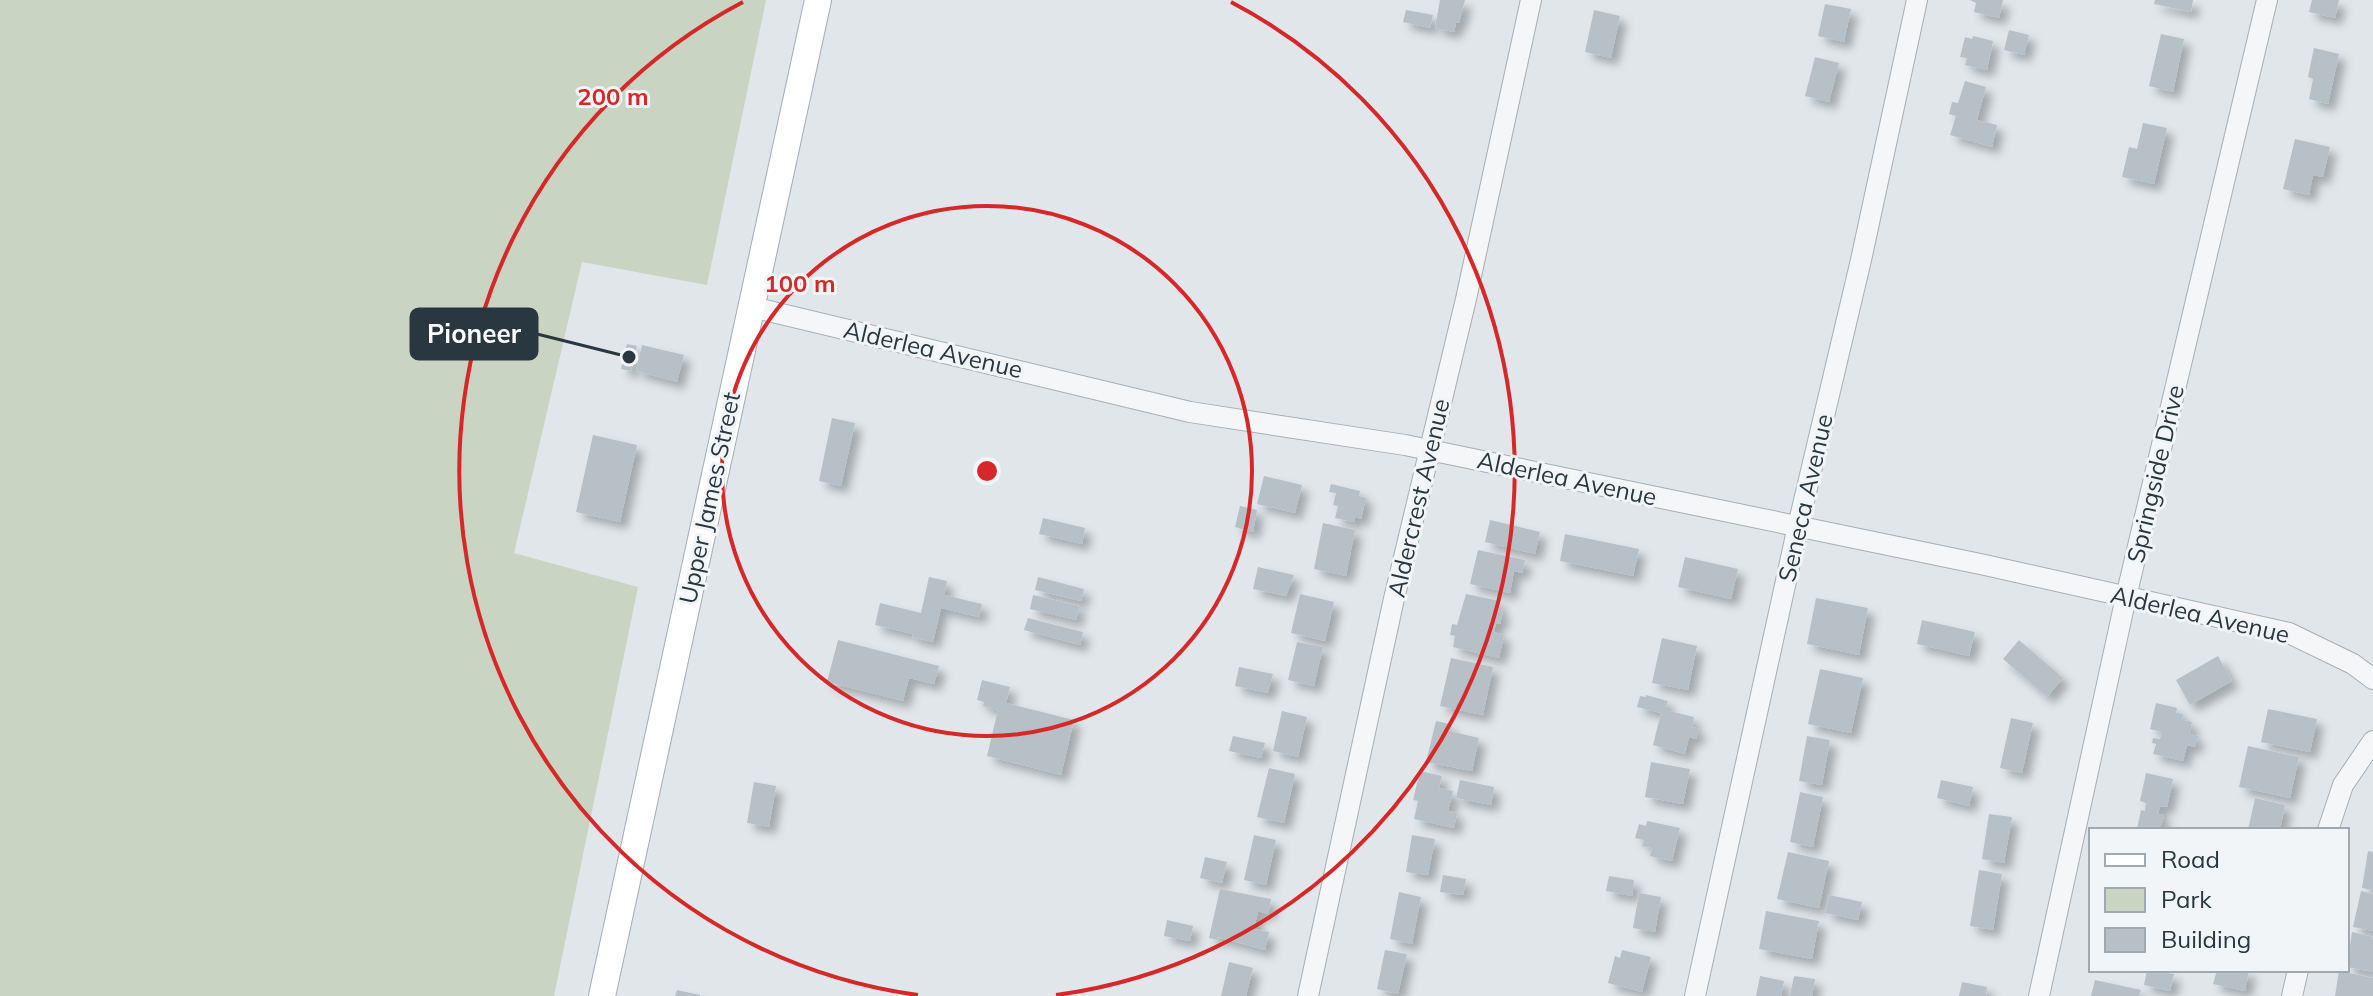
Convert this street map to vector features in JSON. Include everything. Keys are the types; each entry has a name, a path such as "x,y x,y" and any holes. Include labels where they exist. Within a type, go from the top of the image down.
{"main road":[{"name":"Upper James Street","path":"602,996 818,0"}],"street":[{"name":"Aldercrest Avenue","path":"1308,996 1390,618 1466,299 1531,0"},
{"name":"Seneca Avenue","path":"1695,996 1917,0"},
{"name":"Springside Drive","path":"2039,996 2126,597 2267,0"},
{"name":"Alderlea Avenue","path":"752,307 1190,412 1430,451 1798,526 2289,633 2353,664 2373,679"},
{"path":"2329,828 2343,785 2373,741"},
{"path":"2292,996 2298,972"}],"green space":[{"path":"0,0 766,0 707,285 582,262 514,553 638,587 554,996 0,996"}],"building":[{"path":"1440,0 1465,0 1454,32 1435,28"},
{"path":"1970,0 2003,0 1999,18 1974,12 1976,3"},
{"path":"2155,0 2193,0 2191,12 2154,4"},
{"path":"2312,0 2339,0 2335,18 2309,12"},
{"path":"1825,4 1851,9 1844,42 1818,36"},
{"path":"1406,10 1433,15 1430,28 1403,22"},
{"path":"1594,10 1620,16 1611,58 1585,52"},
{"path":"2009,30 2029,35 2024,55 2004,50"},
{"path":"2161,34 2184,39 2173,92 2149,86"},
{"path":"1973,36 1993,41 1987,70 1965,65 1967,58 1960,57 1965,37 1972,39"},
{"path":"2314,48 2339,54 2328,104 2309,99 2313,79 2308,77"},
{"path":"1815,57 1839,63 1829,102 1805,96"},
{"path":"1965,81 1986,87 1977,120 1997,125 1992,147 1950,135 1956,116 1949,114 1952,102 1958,103"},
{"path":"2143,123 2167,128 2154,184 2122,177 2129,147 2137,149"},
{"path":"2295,139 2330,147 2323,177 2313,175 2309,195 2283,189"},
{"path":"627,344 637,346 631,371 621,369"},
{"path":"642,345 684,355 677,382 636,371"},
{"path":"832,418 855,423 841,486 819,481"},
{"path":"593,435 637,445 620,522 576,512"},
{"path":"1264,476 1302,485 1295,513 1257,504"},
{"path":"1331,484 1360,491 1359,496 1366,498 1361,519 1355,517 1354,522 1335,518 1338,506 1333,505 1336,493 1329,492"},
{"path":"1240,506 1257,510 1253,532 1235,527"},
{"path":"1043,518 1085,528 1082,544 1039,534"},
{"path":"1490,520 1540,532 1535,554 1485,542"},
{"path":"1323,523 1355,530 1346,576 1314,569"},
{"path":"1565,534 1639,549 1633,576 1560,561"},
{"path":"1478,550 1525,560 1522,573 1514,571 1510,593 1470,584"},
{"path":"1685,557 1738,569 1731,599 1678,587"},
{"path":"1258,567 1294,575 1286,596 1253,589"},
{"path":"929,577 947,581 944,595 982,604 979,617 941,608 933,642 875,625 880,603 921,613"},
{"path":"1038,577 1084,589 1081,601 1035,590"},
{"path":"1300,594 1334,602 1325,641 1291,633"},
{"path":"1466,594 1500,601 1498,610 1503,611 1494,632 1504,635 1499,658 1453,647 1455,636 1450,635 1452,624 1457,625"},
{"path":"1033,595 1079,606 1076,620 1030,609"},
{"path":"1816,598 1868,608 1859,655 1807,644"},
{"path":"1028,618 1083,632 1080,645 1024,630"},
{"path":"1922,620 1975,632 1969,656 1917,644"},
{"path":"1662,638 1697,646 1688,690 1652,683"},
{"path":"838,640 939,666 934,684 909,678 903,701 827,682"},
{"path":"2019,640 2063,678 2047,697 2003,659"},
{"path":"1297,642 1323,647 1314,686 1288,680"},
{"path":"2218,656 2232,681 2190,705 2176,680"},
{"path":"1451,658 1493,667 1483,715 1440,706"},
{"path":"1239,667 1273,674 1268,693 1235,686"},
{"path":"1820,669 1863,678 1851,733 1808,724"},
{"path":"982,680 1010,687 1006,703 1074,720 1061,775 987,756 998,710 983,706 984,702 977,700"},
{"path":"1640,696 1668,701 1665,710 1694,717 1692,727 1699,729 1696,739 1689,737 1685,754 1653,745 1661,713 1637,707"},
{"path":"2156,703 2177,708 2176,713 2183,714 2182,720 2192,722 2190,734 2198,736 2195,747 2187,745 2183,761 2153,754 2156,744 2152,743 2153,738 2160,739 2162,732 2150,729"},
{"path":"2268,709 2317,719 2310,752 2261,742"},
{"path":"1282,711 1307,717 1298,757 1273,751"},
{"path":"2011,718 2033,723 2022,773 2000,768"},
{"path":"1436,721 1450,724 1449,731 1479,738 1472,771 1426,762"},
{"path":"1233,736 1265,743 1261,758 1229,751"},
{"path":"1807,736 1830,740 1822,785 1799,781"},
{"path":"2248,746 2299,757 2290,798 2239,787"},
{"path":"1651,762 1690,769 1683,804 1645,797"},
{"path":"1269,768 1295,774 1284,823 1257,817"},
{"path":"1420,771 1442,776 1439,788 1453,791 1448,811 1457,813 1454,828 1414,819 1418,801 1413,800"},
{"path":"2146,773 2173,779 2167,807 2160,806 2158,814 2164,815 2161,828 2137,828 2146,803 2140,801"},
{"path":"1460,780 1494,787 1491,805 1456,798"},
{"path":"1941,780 1973,787 1969,806 1937,798"},
{"path":"754,782 776,786 769,827 747,823"},
{"path":"1800,792 1823,797 1813,847 1790,842"},
{"path":"2255,798 2285,805 2280,828 2248,828"},
{"path":"1989,814 2012,817 2004,863 1982,859"},
{"path":"1647,821 1680,828 1672,861 1650,856 1652,848 1642,846 1644,840 1635,838 1639,824 1646,826"},
{"path":"1254,835 1276,840 1266,885 1244,880"},
{"path":"1412,835 1435,839 1428,875 1406,872"},
{"path":"2368,851 2373,852 2373,890 2362,888"},
{"path":"1788,852 1829,861 1819,908 1777,899"},
{"path":"1205,857 1227,862 1222,883 1200,878"},
{"path":"1979,870 2002,874 1993,930 1970,926"},
{"path":"1443,875 1466,879 1463,895 1440,892"},
{"path":"1609,876 1634,880 1632,896 1606,891"},
{"path":"1220,889 1271,899 1268,914 1258,911 1254,929 1269,932 1265,950 1217,937 1217,940 1209,938"},
{"path":"2361,891 2373,894 2373,931 2353,927"},
{"path":"1399,892 1421,897 1412,944 1390,939"},
{"path":"1639,893 1661,897 1655,932 1633,928"},
{"path":"1829,895 1862,902 1858,920 1825,913"},
{"path":"1766,911 1819,921 1812,959 1759,949"},
{"path":"1167,920 1193,926 1190,941 1164,936"},
{"path":"2352,932 2373,937 2373,972 2349,967"},
{"path":"1385,950 1407,954 1398,994 1377,989"},
{"path":"1622,950 1651,957 1642,992 1608,983 1615,956 1620,958"},
{"path":"1229,962 1253,968 1246,996 1221,996"},
{"path":"2147,972 2174,974 2170,991 2144,985"},
{"path":"2216,972 2249,972 2245,991 2213,984"},
{"path":"2339,972 2373,978 2373,996 2335,996"},
{"path":"1760,976 1784,981 1781,996 1756,996"},
{"path":"1794,976 1815,979 1812,996 1790,996"},
{"path":"2095,980 2141,990 2139,996 2091,996"},
{"path":"1962,982 1987,987 1986,996 1959,996"},
{"path":"677,990 700,995 700,996 675,996"}],"place":[{"name":"Pioneer","path":"629,357"}]}
